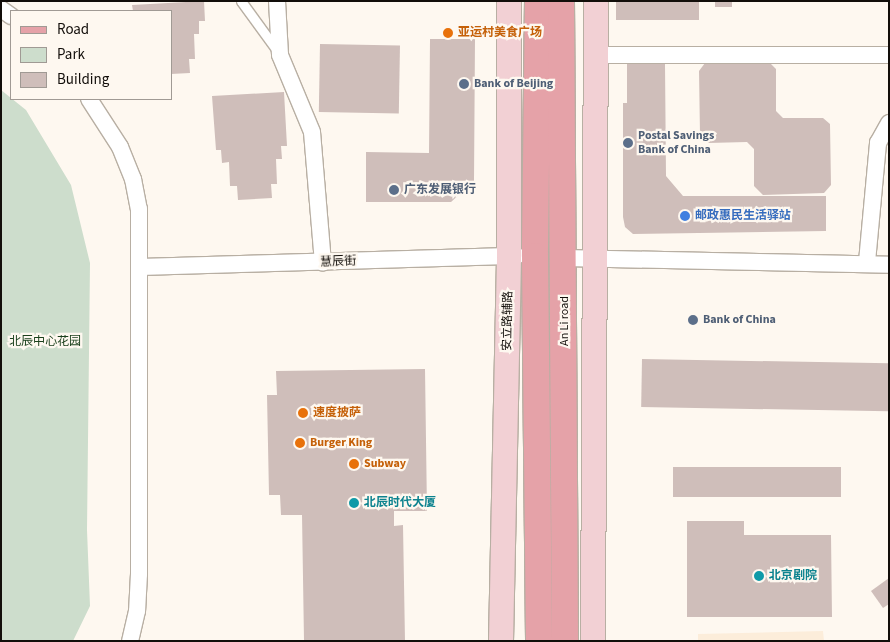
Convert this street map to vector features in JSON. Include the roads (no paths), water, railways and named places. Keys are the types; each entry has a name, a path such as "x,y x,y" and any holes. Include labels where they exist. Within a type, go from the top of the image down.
{"main road":[{"path":"538,1 535,256 539,641"},
{"name":"An Li road","path":"561,1 565,258 565,641"}],"street":[{"path":"277,1 280,55 312,132 323,263"},
{"name":"安立路辅路","path":"501,641 510,256 509,1"},
{"path":"593,641 596,1"},
{"path":"596,55 889,55"},
{"path":"90,100 120,147 133,179 139,209 139,574 137,611 130,641"},
{"path":"867,262 878,143 889,123"},
{"name":"慧辰街","path":"140,267 535,256"},
{"path":"565,258 867,262 889,264"}],"lane":[{"path":"241,1 280,55"}],"place":[{"name":"亚运村美食广场","path":"448,33"},
{"name":"Bank of Beijing","path":"464,84"},
{"name":"Postal Savings Bank of China","path":"628,143"},
{"name":"广东发展银行","path":"394,190"},
{"name":"邮政惠民生活驿站","path":"685,216"},
{"name":"Bank of China","path":"693,320"},
{"name":"速度披萨","path":"303,413"},
{"name":"Burger King","path":"300,443"},
{"name":"Subway","path":"354,464"},
{"name":"北辰时代大厦","path":"354,503"},
{"name":"北京剧院","path":"759,576"}],"park label":[{"name":"北辰中心花园","path":"45,342"}]}
